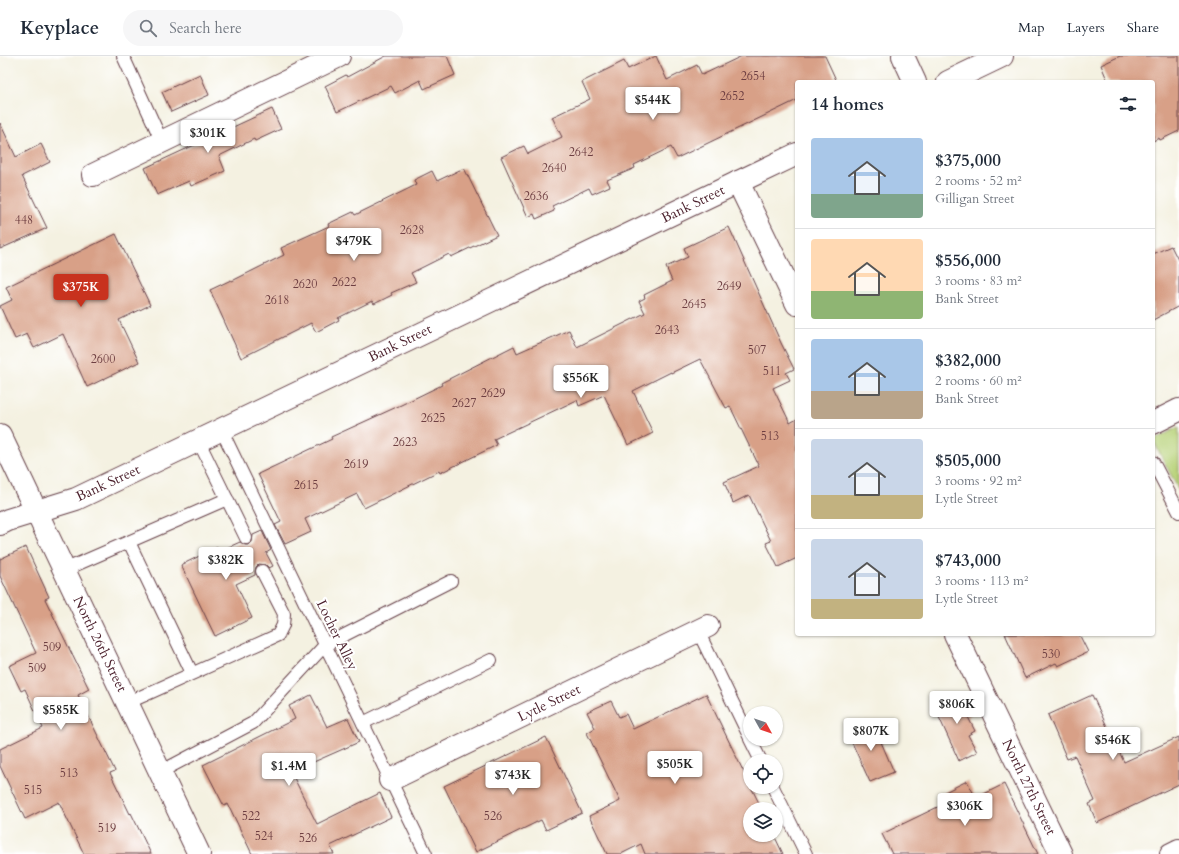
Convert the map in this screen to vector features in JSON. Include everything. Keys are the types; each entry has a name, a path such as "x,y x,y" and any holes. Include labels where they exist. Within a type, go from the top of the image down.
{"street":[{"path":"93,175 339,56"},
{"path":"903,56 914,80"},
{"path":"952,80 1002,56"},
{"name":"Bank Street","path":"0,524 76,498 795,155"},
{"path":"738,182 795,300"},
{"path":"1155,422 1179,410"},
{"name":"North 26th Street","path":"0,435 199,854"},
{"name":"Lytle Street","path":"390,780 703,628"},
{"name":"North 27th Street","path":"956,636 1061,854"},
{"path":"1171,854 1179,850"}],"lane":[{"path":"123,56 162,142"},
{"name":"Locher Alley","path":"221,429 426,854"},
{"path":"198,440 246,538"},
{"path":"1155,466 1179,512"},
{"path":"64,570 226,499"},
{"path":"129,542 192,673"},
{"path":"127,703 278,634 283,625 284,614 262,571"},
{"path":"160,772 253,723 325,645 451,581"},
{"path":"703,628 743,722"},
{"path":"363,723 491,660"},
{"path":"776,794 806,854"}],"green space":[{"path":"1179,427 1179,491 1155,444 1155,439"}],"building":[{"path":"386,56 447,56 455,75 424,89 420,80 395,93 391,86 337,112 325,86 346,75 347,77"},
{"path":"656,56 667,80 697,65 702,75 742,56 825,56 836,80 795,80 795,101 677,158 671,147 634,165 635,168 607,180 610,186 592,194 589,188 552,206 554,211 536,219 534,214 528,217 501,157 524,146 528,154 562,137 552,117 590,99 582,82 624,61 628,69"},
{"path":"1120,56 1179,56 1179,131 1160,140 1159,138 1155,140 1155,80 1107,80 1101,65"},
{"path":"200,74 209,95 171,112 162,92"},
{"path":"272,109 281,129 255,141 254,139 219,156 225,171 191,186 189,181 157,195 145,168"},
{"path":"0,123 16,157 41,144 50,162 22,176 47,228 0,249"},
{"path":"464,168 497,235 451,257 449,254 411,273 416,282 391,293 392,295 374,304 372,301 338,318 339,320 316,332 311,323 241,358 210,290 231,280 232,281 284,255 281,248 329,226 328,224 353,212 355,215 416,185 414,180 432,171 437,181"},
{"path":"729,227 794,369 786,373 790,380 773,388 790,423 795,420 795,559 778,567 766,543 771,541 749,495 733,503 724,482 759,466 730,406 726,408 700,359 633,391 653,433 628,445 604,395 579,406 577,400 494,439 497,445 440,473 439,471 364,508 357,494 305,519 311,532 285,544 275,525 281,522 258,474 332,439 331,437 442,385 441,383 514,346 517,353 569,330 577,347 645,313 639,301 645,298 644,295 672,281 666,267 688,257 684,248"},
{"path":"116,234 150,305 119,320 139,362 87,387 63,334 34,348 27,334 15,339 0,306 12,300 6,287"},
{"path":"1171,246 1179,262 1179,306 1155,319 1155,253"},
{"path":"262,531 271,550 266,553 273,566 269,568 266,565 259,564 256,567 255,575 236,584 252,618 215,636 181,565 218,547 220,551 240,542 245,545 249,545 252,542 253,535"},
{"path":"26,547 49,597 45,599 89,689 78,695 115,771 110,773 151,854 84,854 59,802 25,819 0,766 0,749 43,728 25,689 21,691 9,666 36,653 0,576 0,559"},
{"path":"1006,636 1080,636 1088,652 1058,666 1056,663 1025,678"},
{"path":"706,694 743,771 743,794 754,794 758,802 743,802 743,842 777,842 783,854 645,854 641,844 621,854 607,854 589,816 620,801 587,733 595,728 587,712 611,701 619,717 626,714 633,729"},
{"path":"311,695 327,727 348,718 359,742 291,772 317,824 380,793 391,817 330,846 334,854 252,854 228,804 224,806 203,765 295,719 289,706"},
{"path":"962,695 971,714 968,717 975,731 968,735 977,752 959,761 933,704 947,697 949,701"},
{"path":"1092,695 1124,762 1179,737 1179,784 1097,823 1089,804 1095,801 1075,756 1067,759 1048,715"},
{"path":"874,722 894,772 870,782 848,734"},
{"path":"546,737 582,813 546,830 541,820 476,852 444,786"},
{"path":"967,781 976,798 1004,784 1038,854 892,854 882,834 948,802 943,793"}]}
